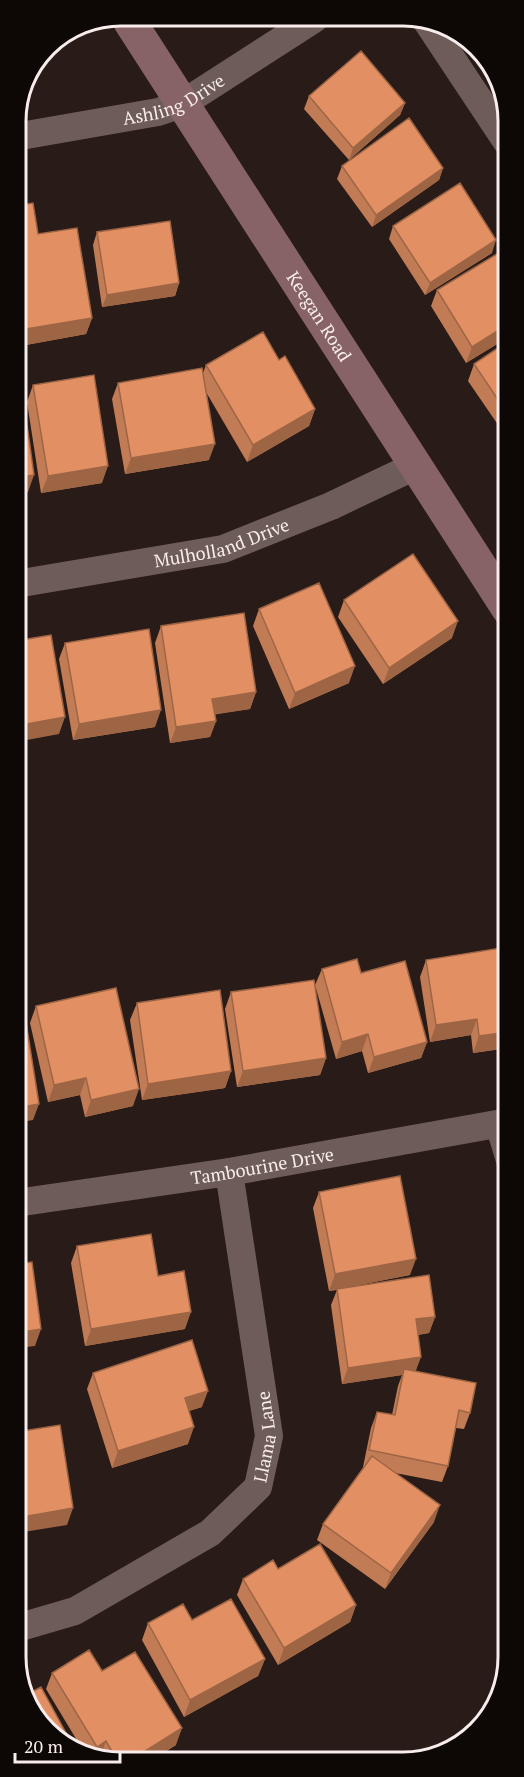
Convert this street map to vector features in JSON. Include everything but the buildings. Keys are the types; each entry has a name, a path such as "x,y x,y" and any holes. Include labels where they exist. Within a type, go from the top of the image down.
{"street":[{"name":"Keegan Road","path":"133,26 498,594"},
{"name":"Ashling Drive","path":"26,135 158,112 182,104 303,26"},
{"path":"433,31 498,128"},
{"name":"Mulholland Drive","path":"26,582 223,549 331,506 415,466"},
{"name":"Tambourine Drive","path":"26,1202 229,1172 498,1123"},
{"name":"Llama Lane","path":"26,1625 81,1608 210,1533 258,1486 269,1436 229,1172"}]}
